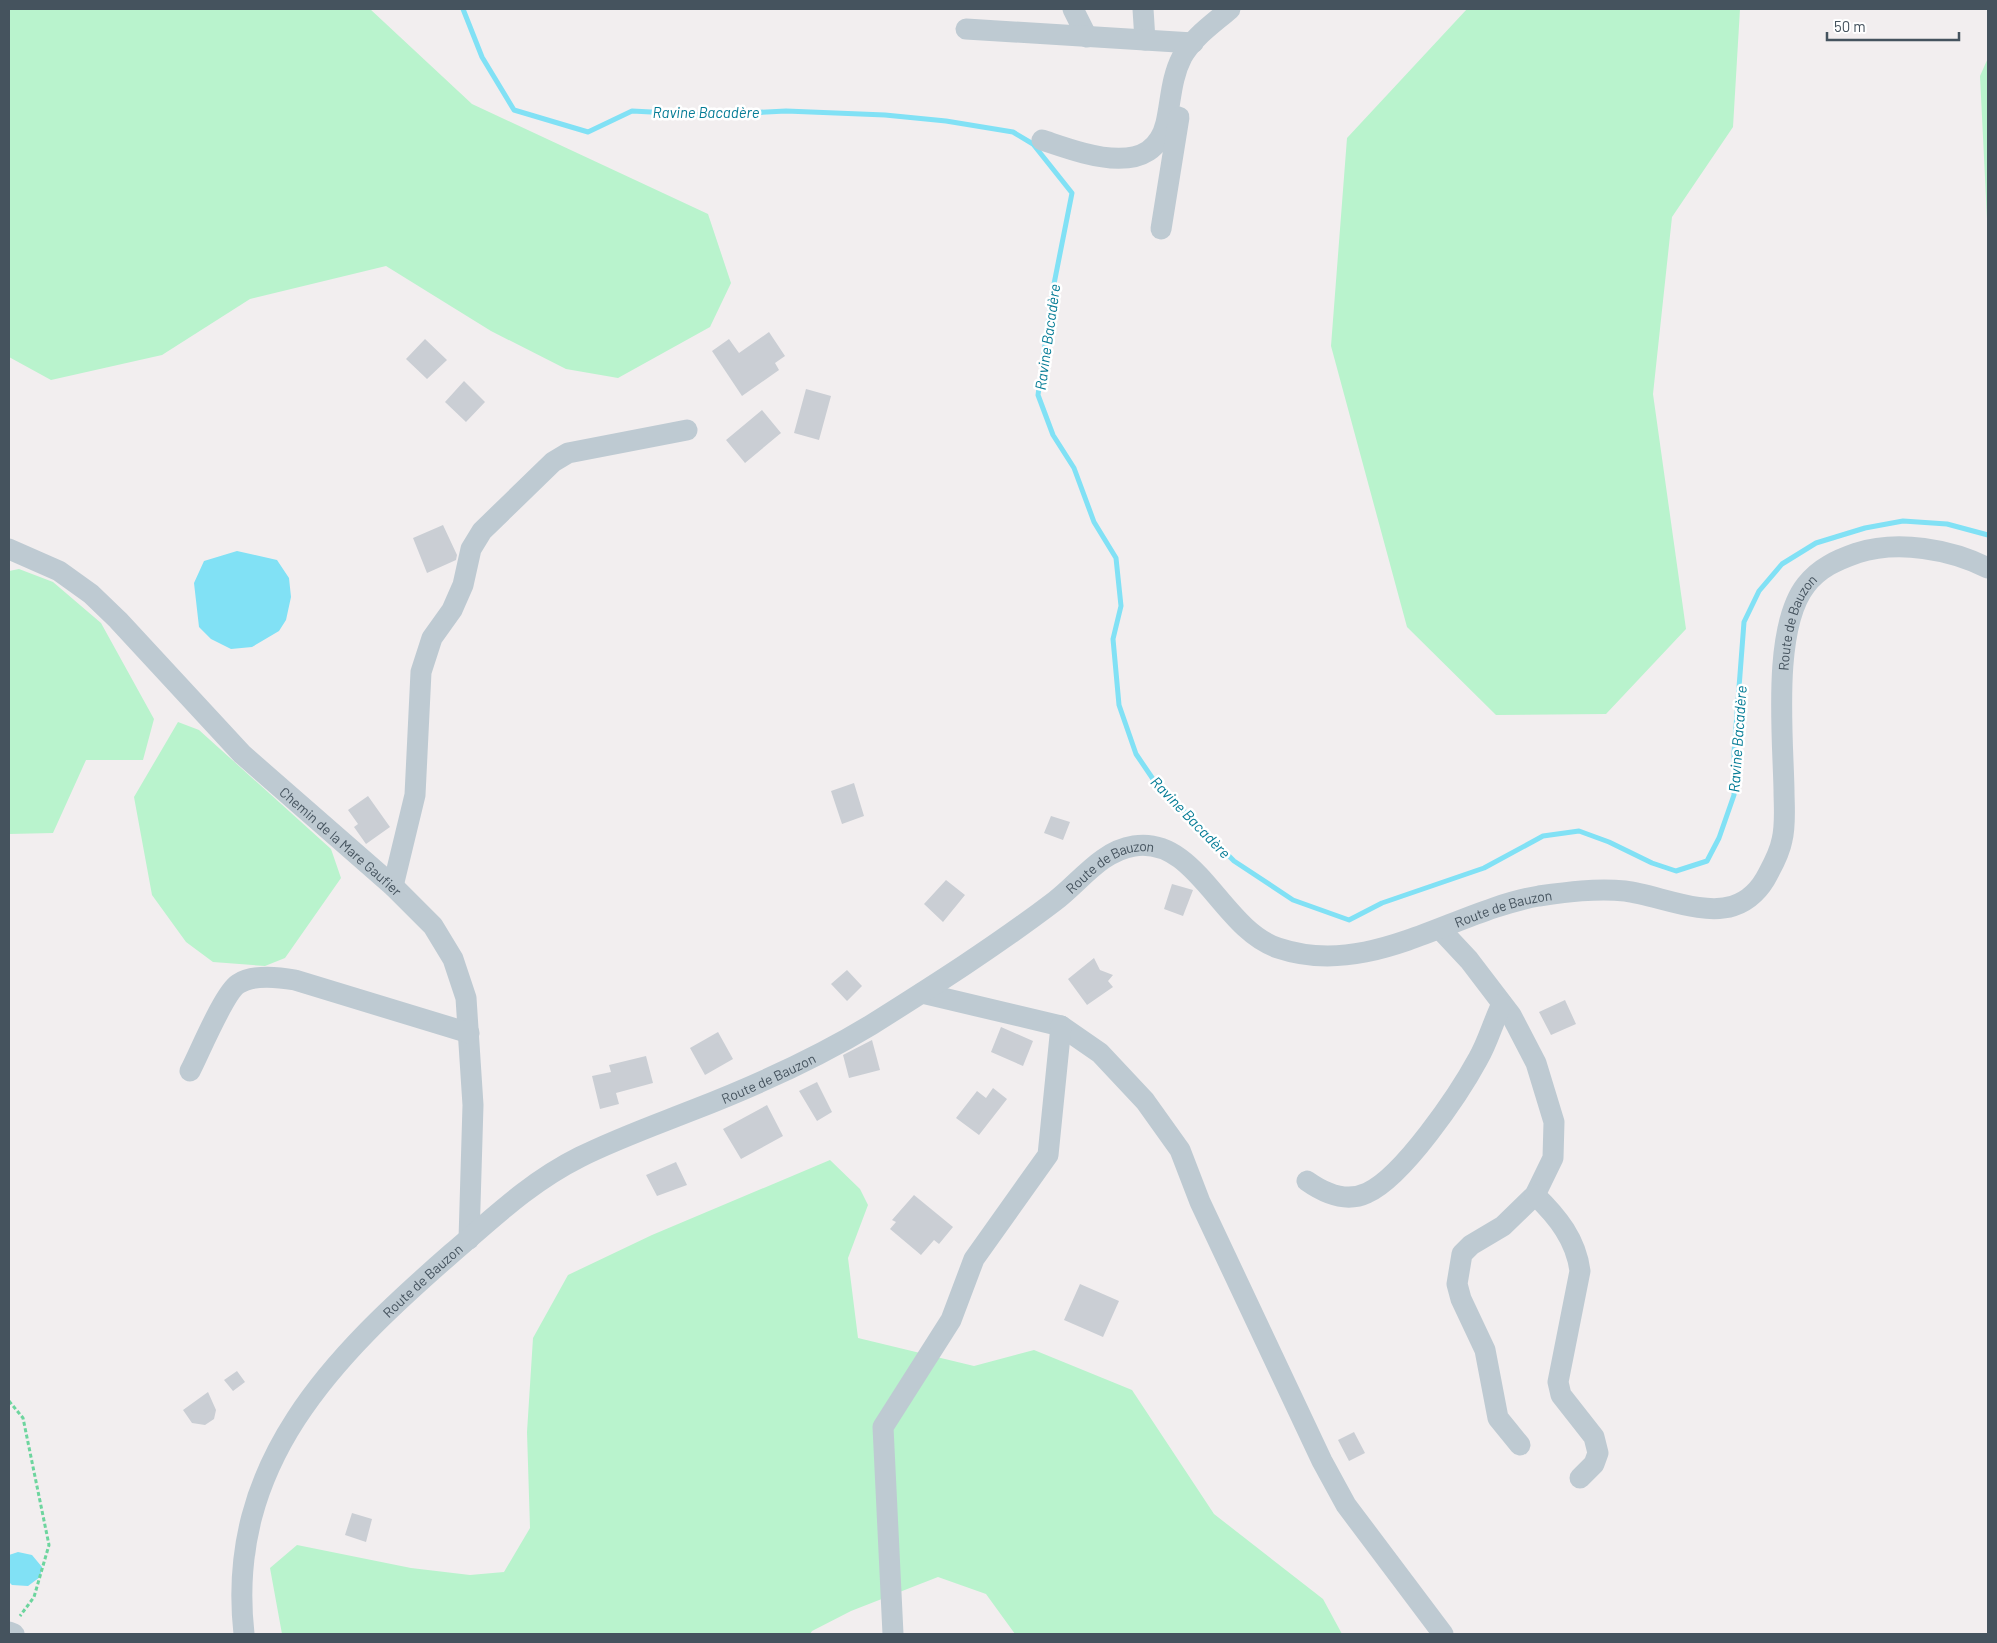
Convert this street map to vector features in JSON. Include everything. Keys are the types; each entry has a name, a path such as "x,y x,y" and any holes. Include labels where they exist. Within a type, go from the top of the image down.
{"street":[{"path":"1073,9 1087,37"},
{"path":"1143,9 1145,40"},
{"path":"1042,140 1105,159 1129,158 1147,152 1161,138 1166,124 1173,80 1190,46 1230,9"},
{"path":"966,29 1145,40 1190,46"},
{"path":"1161,229 1190,46"},
{"path":"393,886 416,795 421,672 432,638 448,614 463,585 471,549 482,531 553,462 568,453 687,430"},
{"name":"Route de Bauzon","path":"244,1634 241,1575 246,1544 262,1481 292,1423 382,1314 469,1239 508,1202 576,1158 736,1093 830,1050 922,993 1054,902 1110,854 1126,847 1144,844 1161,847 1176,854 1187,863 1233,918 1251,935 1277,948 1296,953 1346,955 1405,942 1516,901 1572,892 1625,891 1711,909 1736,905 1749,898 1763,884 1783,838 1784,653 1794,606 1803,588 1823,568 1848,556 1868,550 1891,547 1954,554 1988,568"},
{"name":"Chemin de la Mare Gaufier","path":"9,549 59,571 90,594 118,620 242,754 393,886 433,926 453,959 466,998 473,1105 469,1239"},
{"path":"1440,929 1469,960 1511,1015 1536,1063 1554,1122 1553,1158 1535,1195 1503,1226 1470,1245 1462,1254 1457,1284 1461,1299 1485,1350 1498,1418 1520,1445"},
{"path":"190,1072 229,994 240,982 249,980 279,977 295,980 469,1033"},
{"path":"922,993 1060,1026 1100,1053 1146,1100 1180,1150 1200,1202 1322,1460 1346,1505 1443,1634"},
{"path":"1307,1181 1325,1194 1348,1197 1366,1194 1382,1183 1412,1152 1463,1086 1480,1057 1492,1024 1502,1004"},
{"path":"893,1634 883,1427 951,1320 974,1259 1048,1155 1060,1026"},
{"path":"1535,1195 1554,1214 1578,1253 1580,1271 1558,1382 1561,1395 1594,1437 1598,1453 1594,1464 1580,1478"}],"path":[{"path":"9,1401 23,1418 49,1545 34,1597 12,1630"}],"green space":[{"path":"9,9 370,9 472,104 708,214 731,283 710,327 618,378 566,369 491,331 386,266 250,299 162,355 51,380 9,357"},
{"path":"1467,9 1740,9 1733,127 1672,217 1653,394 1686,629 1606,714 1496,715 1407,627 1331,346 1347,138"},
{"path":"1988,58 1988,239 1980,76"},
{"path":"19,569 53,582 101,623 154,719 143,760 86,760 53,833 9,834 9,571"},
{"path":"178,722 199,730 331,849 341,878 285,958 265,966 213,962 186,942 152,895 134,797"},
{"path":"830,1160 860,1189 868,1205 848,1258 858,1338 974,1366 1034,1350 1132,1390 1214,1514 1323,1599 1342,1634 1015,1634 986,1594 938,1577 851,1611 812,1631 810,1634 282,1634 270,1568 297,1545 411,1568 470,1575 504,1572 530,1528 527,1432 533,1338 568,1275 652,1235"}],"water":[{"path":"237,551 277,560 289,578 291,597 286,620 279,631 252,647 231,649 211,639 199,627 194,583 204,561"},
{"path":"18,1552 32,1555 42,1567 40,1577 28,1586 12,1585 9,1582 9,1555"}],"building":[{"path":"769,332 785,356 775,363 779,370 742,396 712,351 729,339 739,353"},
{"path":"425,339 447,360 427,379 406,359"},
{"path":"464,381 485,402 466,422 445,402"},
{"path":"806,389 831,396 819,440 794,433"},
{"path":"762,410 781,433 745,463 726,440"},
{"path":"443,525 457,555 456,560 427,573 413,538"},
{"path":"854,783 864,816 842,824 831,791"},
{"path":"368,796 390,827 366,844 354,827 358,824 348,810"},
{"path":"1051,816 1070,822 1063,840 1044,833"},
{"path":"946,880 965,895 943,922 924,904"},
{"path":"1172,884 1193,890 1183,916 1164,909"},
{"path":"1094,958 1100,970 1113,975 1108,981 1113,987 1087,1005 1068,979"},
{"path":"847,970 862,986 847,1001 831,984"},
{"path":"1565,1000 1576,1024 1551,1035 1539,1012"},
{"path":"1001,1027 1033,1041 1023,1066 991,1052"},
{"path":"718,1032 733,1059 705,1075 690,1048"},
{"path":"872,1040 880,1070 849,1078 843,1055"},
{"path":"646,1056 653,1083 616,1093 619,1104 600,1109 592,1076 611,1072 609,1065"},
{"path":"817,1082 832,1112 817,1121 799,1091"},
{"path":"993,1088 1007,1099 979,1135 956,1118 977,1091 986,1098"},
{"path":"767,1105 783,1136 741,1159 723,1129"},
{"path":"676,1162 687,1185 657,1196 646,1175"},
{"path":"914,1195 953,1227 939,1244 934,1240 921,1255 890,1229 896,1222 892,1220"},
{"path":"1080,1284 1119,1301 1103,1337 1064,1320"},
{"path":"237,1371 245,1382 233,1391 224,1380"},
{"path":"208,1392 216,1410 214,1419 205,1425 192,1423 183,1410"},
{"path":"1354,1432 1365,1453 1349,1461 1338,1440"},
{"path":"352,1513 372,1519 366,1542 345,1535"}],"waterway":[{"name":"Ravine Bacadère","path":"463,9 482,57 514,110 588,132 632,111 708,115 786,111 885,115 946,121 1013,132 1033,144 1072,193 1052,294 1038,395 1053,435 1074,468 1094,522 1116,558 1121,606 1113,639 1119,705 1136,754 1155,782 1234,861 1293,900 1349,920 1382,903 1484,868 1543,836 1579,831 1609,842 1652,863 1676,871 1707,861 1719,838 1734,795 1734,753 1744,622 1759,591 1782,564 1816,543 1865,528 1903,521 1947,524 1988,535"}]}
